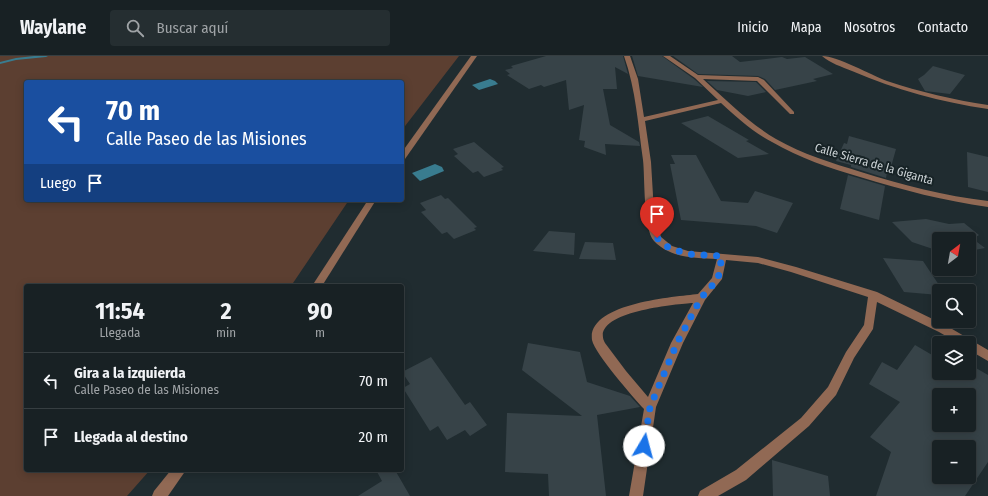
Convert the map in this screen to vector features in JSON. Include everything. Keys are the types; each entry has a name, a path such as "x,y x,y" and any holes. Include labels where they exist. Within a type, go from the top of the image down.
{"street":[{"path":"404,154 474,56"},
{"path":"627,56 635,79 647,162 650,212 657,238 669,248 688,254 758,260 793,269 873,295 955,336"},
{"name":"Calle Sierra de la Giganta","path":"666,56 697,77 721,101 740,117 773,140 799,154 822,163 888,182 958,200 988,204"},
{"path":"825,56 858,72 912,92 949,101 988,107"},
{"path":"697,77 758,79 762,81 792,113"},
{"path":"640,120 721,101"},
{"path":"318,284 371,202"},
{"path":"636,496 650,407 677,343 701,298 718,279 722,256"},
{"path":"705,496 741,475 805,422 832,391 850,355 869,326 873,295"},
{"path":"650,407 621,375 598,341 598,330 602,323 630,308 662,301 701,298"},
{"path":"976,349 988,356"},
{"path":"158,496 177,472"}],"shaded area":[{"path":"0,56 459,56 404,127 404,80 24,80 24,202 348,202 292,284 24,284 24,472 148,472 127,496 0,496"}],"water":[{"path":"490,79 498,84 479,90 472,85"},
{"path":"435,164 442,167 444,171 420,181 412,173"}],"building":[{"path":"546,56 623,56 628,74 615,67 617,89 603,89 610,125 639,142 640,146 605,144 606,155 584,147 585,141 579,140 584,105 569,110 566,80 544,87 541,85 529,89 507,75 510,74 505,70 513,68 511,66"},
{"path":"632,56 662,56 703,87 638,76"},
{"path":"673,56 732,56 740,62 782,57 787,59 805,57 833,74 813,79 817,81 775,90 765,79 758,76 698,74"},
{"path":"933,66 965,75 950,94 925,91 918,79"},
{"path":"707,81 756,82 766,92 748,96 717,90"},
{"path":"708,116 749,140 746,141 769,154 738,158 681,123"},
{"path":"849,136 896,149 891,167 888,166 886,178 836,161 844,143 847,144"},
{"path":"474,142 504,167 501,168 503,170 484,177 478,171 473,173 454,156 458,154 453,149"},
{"path":"967,152 988,157 988,192 968,187"},
{"path":"671,155 696,155 721,201 748,203 755,191 793,203 777,233 756,226 681,220 670,164 675,164"},
{"path":"848,175 885,186 879,220 840,209"},
{"path":"441,195 445,199 448,198 477,227 474,228 476,230 454,239 447,232 442,234 421,212 426,210 420,203"},
{"path":"926,219 949,224 964,223 975,232 932,232 932,249 912,242 892,222"},
{"path":"549,231 575,233 574,255 533,251"},
{"path":"976,241 985,248 976,250"},
{"path":"585,242 613,243 616,260 579,259"},
{"path":"883,258 923,261 938,284 932,284 932,294 904,292"},
{"path":"528,343 580,352 587,382 630,396 640,407 597,415 606,496 549,496 548,474 505,472 507,413 582,416 522,370"},
{"path":"915,345 932,355 932,380 976,380 976,368 988,375 988,462 976,480 976,440 932,440 932,484 973,484 965,496 876,496 891,452 870,437 900,402 869,384 882,362 897,370"},
{"path":"431,357 465,405 470,402 487,425 470,436 465,430 447,440 438,426 430,431 404,390 404,387 410,384 404,375 404,371"},
{"path":"772,460 828,476 830,496 773,496"},
{"path":"377,472 396,472 410,496 358,496 382,481"}],"waterway":[{"path":"0,63 16,59 46,56"}],"route":[{"path":"644,446 650,407 677,343 701,298 718,279 722,256 688,254 669,248 657,238"}]}
